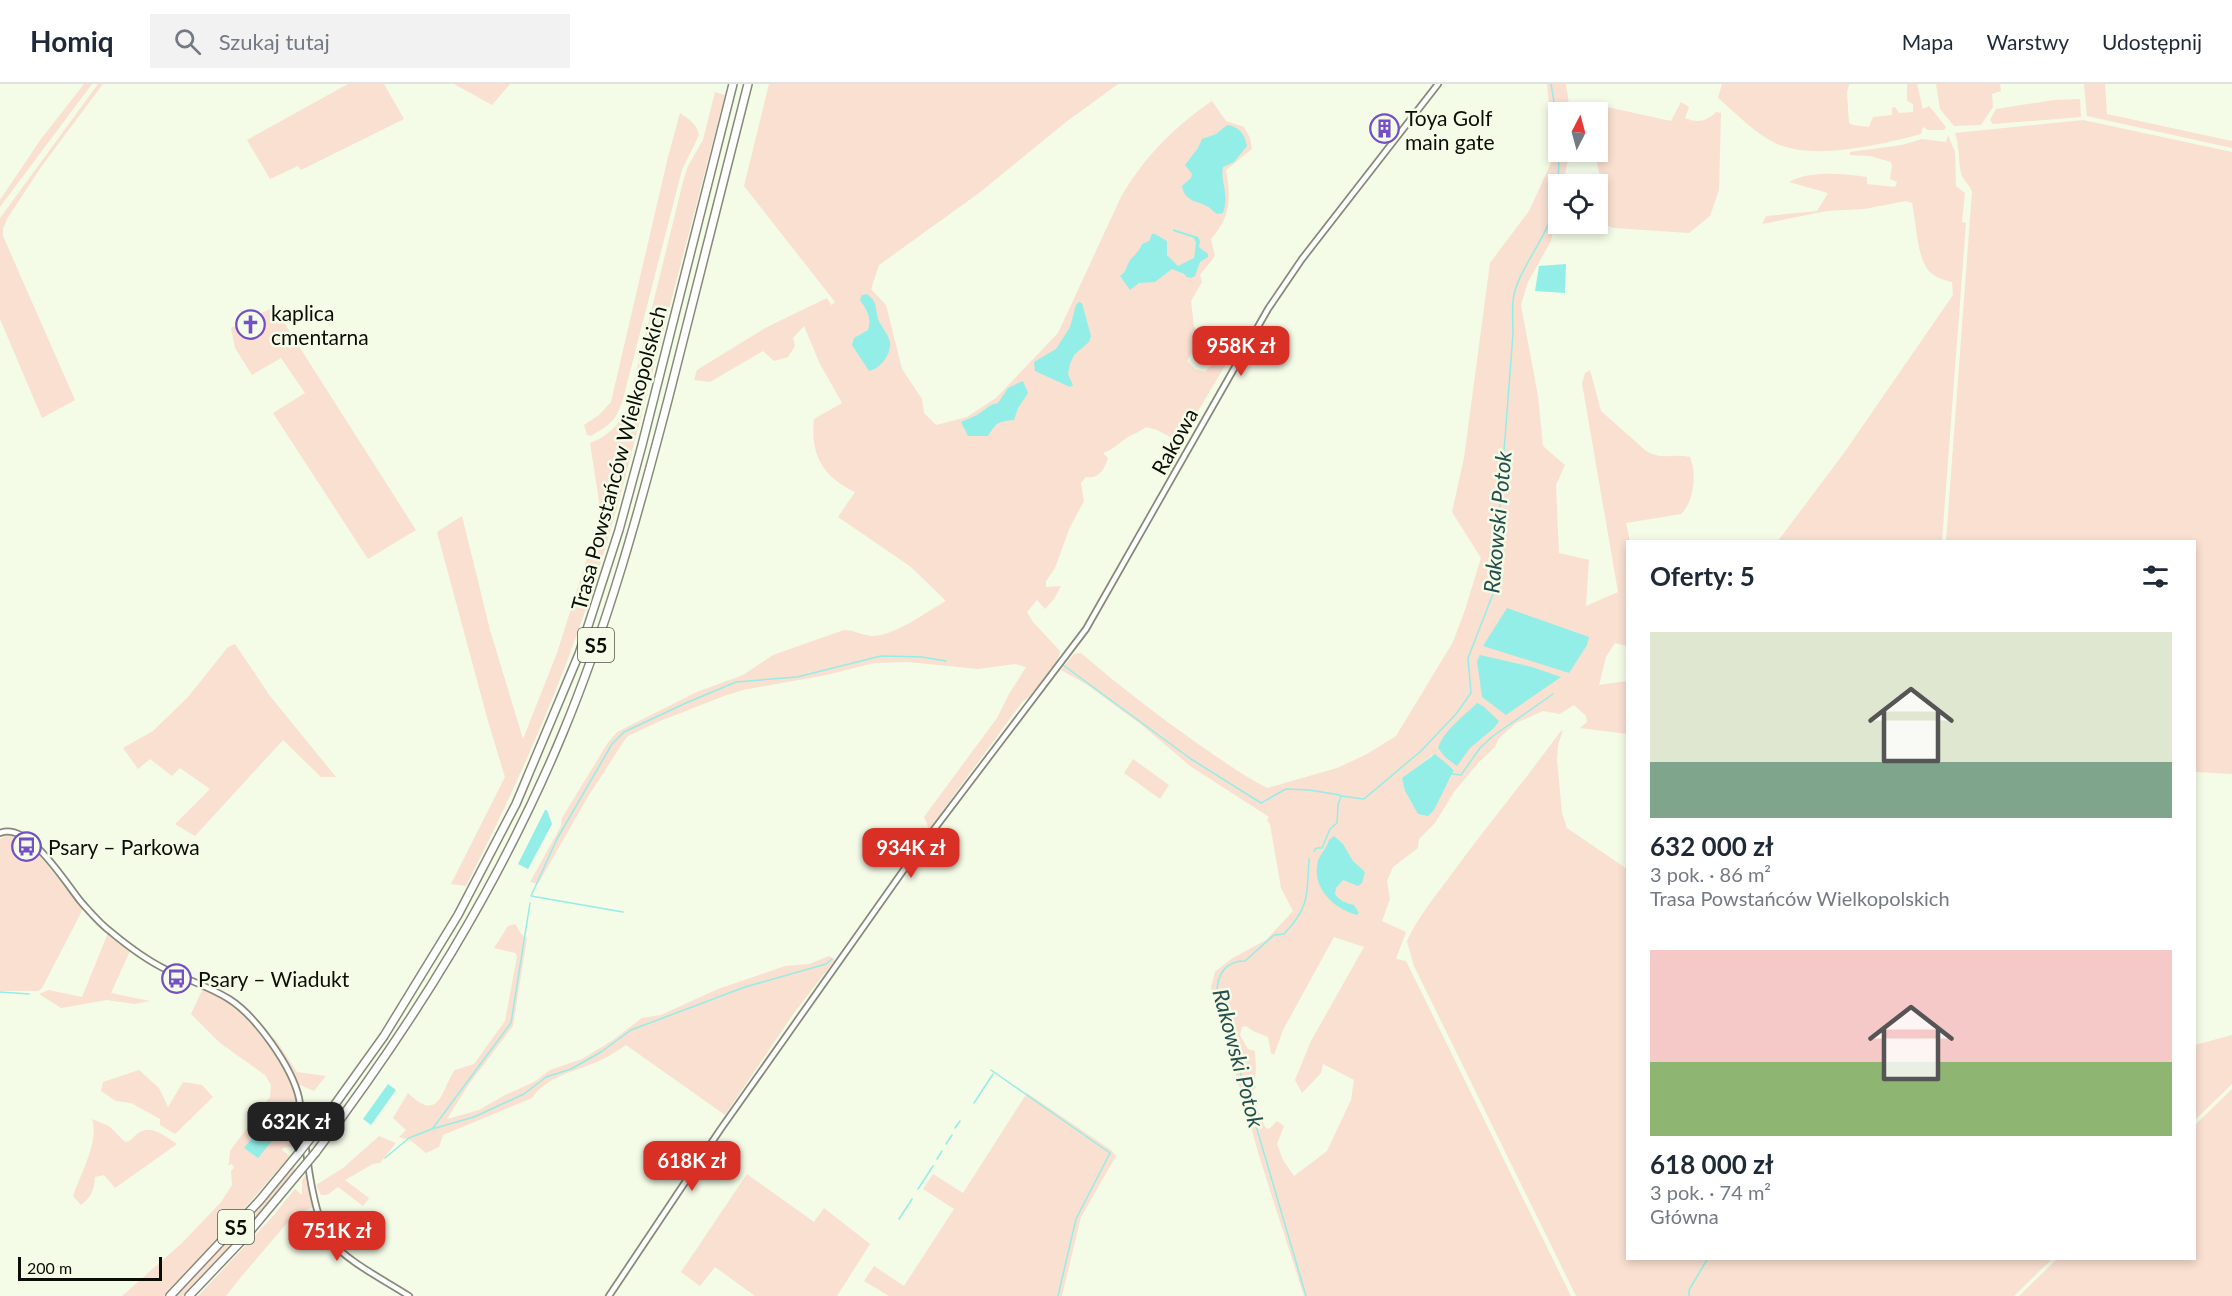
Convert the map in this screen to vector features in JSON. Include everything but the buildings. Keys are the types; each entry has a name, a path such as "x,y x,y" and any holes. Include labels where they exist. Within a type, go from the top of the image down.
{"highway":[{"name":"Trasa Powstańców Wielkopolskich","path":"170,1296 260,1200 298,1154 384,1036 458,915 516,804 562,697 619,530 733,84"},
{"name":"Trasa Powstańców Wielkopolskich","path":"189,1296 246,1236 316,1152 393,1047 470,924 529,809 562,735 592,658 633,533 748,84"}],"street":[{"name":"Rakowa","path":"609,1296 758,1076 910,861 1096,614 1268,309 1302,259 1438,84"},
{"path":"0,833 13,831 29,840 94,917 131,949 157,965 231,1000 251,1019 283,1060 295,1081 319,1218 331,1241 344,1253 409,1296"}],"shaded area":[{"path":"84,84 92,84 0,207 0,200 41,139"},
{"path":"98,84 103,84 41,167 7,219 3,229 3,236 75,400 42,418 0,319 0,218"},
{"path":"348,84 384,84 404,119 301,170 298,166 270,179 247,140"},
{"path":"454,84 510,84 492,105"},
{"path":"769,84 1118,84 1066,122 979,193 879,265 871,289 886,305 902,369 922,399 924,413 936,425 967,417 996,398 1058,333 1130,182 1172,132 1212,101 1226,121 1244,127 1250,138 1252,149 1226,170 1229,189 1228,206 1218,231 1211,239 1215,256 1200,275 1202,282 1191,301 1194,326 1200,338 1187,361 1195,369 1205,372 1232,343 1237,345 1180,442 1146,427 1103,453 1108,458 1103,470 1094,477 1086,477 1081,483 1084,501 1070,527 1055,568 1046,581 1046,587 1061,586 1045,609 1037,600 1027,612 1033,622 1060,651 1059,657 1046,679 1023,701 929,829 924,817 997,718 1026,667 1015,664 978,669 908,662 874,663 827,675 743,690 660,721 628,736 589,795 538,884 530,882 561,826 562,818 607,744 617,732 697,692 743,675 773,655 844,630 872,636 881,635 910,623 946,601 911,567 838,517 855,492 827,472 817,454 813,432 814,419 842,403 820,364 804,326 793,338 795,346 788,357 774,361 763,351 710,382 694,380 697,370 767,327 827,298 831,305 835,302 744,186"},
{"path":"1547,84 1566,84 1569,102 1549,102"},
{"path":"1722,84 1849,84 1847,93 1849,123 1869,127 1873,117 1892,115 1892,108 1895,107 1899,113 1913,112 1913,104 1907,101 1907,84 1917,84 1923,109 1929,106 1946,127 1944,130 1928,130 1923,127 1921,134 1850,149 1812,151 1795,149 1780,145 1763,136 1718,98"},
{"path":"1936,84 2000,84 2001,91 1992,94 1993,107 1981,125 1954,126 1940,109"},
{"path":"2084,84 2105,84 2107,114 2232,141 2232,148 2087,116"},
{"path":"715,92 725,95 623,485 587,607 538,732 481,856 466,886 451,884 505,777 437,532 462,516 490,630 523,739 557,653 601,514 590,443 612,430 627,409 683,182 688,166 703,140"},
{"path":"2080,99 2081,117 1993,124 1990,120 1996,109 2054,100"},
{"path":"1681,102 1689,107 1685,118 1689,120 1701,121 1716,112 1721,113 1719,190 1710,216 1689,233 1613,228 1608,226 1608,174 1599,174 1597,162 1608,162 1608,107 1671,121"},
{"path":"680,113 694,125 699,135 682,170 623,399 612,421 591,436 587,435 584,425 599,415 611,402"},
{"path":"2083,120 2232,152 2232,774 2196,772 2196,540 1946,540 1972,192 1962,176 1955,133"},
{"path":"1948,135 1955,152 1956,186 1965,193 1962,222 1966,223 1942,540 1779,540 1844,453 1953,295 1952,282 1935,276 1922,259 1912,203 1906,201 1864,209 1827,211 1762,224 1766,216 1817,211 1828,193 1789,182 1798,178 1817,174 1848,175 1867,177 1867,184 1895,187 1897,182 1890,179 1891,162 1870,156 1850,155 1850,152 1902,145 1922,139 1946,142"},
{"path":"1551,162 1568,162 1565,174 1548,174 1548,234 1552,234 1551,241 1528,282 1521,305 1538,396 1543,446 1565,465 1556,485 1559,553 1589,560 1586,606 1618,592 1582,383 1585,373 1590,370 1601,411 1645,450 1662,456 1690,457 1693,487 1689,502 1681,514 1626,523 1630,540 1626,540 1626,646 1615,643 1606,657 1599,685 1626,681 1626,734 1580,728 1587,722 1586,716 1574,705 1560,714 1543,711 1516,723 1499,738 1495,747 1454,792 1435,823 1419,839 1418,848 1393,867 1387,881 1390,899 1382,921 1406,932 1396,959 1406,961 1571,1296 1304,1296 1260,1159 1211,987 1215,972 1231,959 1266,940 1293,911 1281,888 1270,824 1267,820 1269,817 1190,766 1143,726 1086,684 1061,670 1074,654 1081,653 1186,735 1267,788 1337,768 1367,754 1396,736 1453,642 1481,558 1452,512 1464,458 1490,263 1529,211","holes":["1432,755 1454,769 1451,777 1438,792 1412,804 1405,791 1403,778","1334,937 1364,947 1311,1041 1295,1080 1302,1093 1321,1073 1323,1064 1354,1080 1351,1100 1327,1151 1294,1176 1283,1160 1277,1144 1284,1126 1277,1121 1269,1129 1265,1127 1251,1093 1256,1087 1253,1081 1256,1069 1255,1051 1248,1049 1240,1035 1242,1027 1246,1026 1268,1037 1271,1053 1274,1055 1283,1030"]},
{"path":"274,307 416,530 368,559 273,413 305,393 281,358 252,375 235,348 231,328"},
{"path":"235,644 270,696 336,777 321,777 283,740 195,836 175,824 210,789 180,768 172,776 150,759 138,769 123,748 153,731 188,697 228,647"},
{"path":"1563,730 1558,745 1557,760 1562,813 1567,828 1626,868 1626,1260 2051,1260 2014,1296 1576,1296 1414,966 1407,941 1420,917"},
{"path":"1133,759 1169,785 1160,799 1124,773"},
{"path":"8,834 21,841 20,843 29,850 34,849 83,909 42,988 38,991 0,991 0,839"},
{"path":"515,924 522,935 527,938 513,1026 469,1084 447,1119 479,1110 534,1082 550,1070 582,1059 613,1040 642,1018 661,1015 718,989 785,966 809,964 829,956 834,961 794,1013 725,1115 626,1045 601,1060 564,1074 546,1084 532,1098 443,1135 439,1147 426,1153 410,1140 399,1137 406,1130 393,1118 408,1093 419,1102 434,1105 443,1094 455,1070 474,1064 505,1021 517,957 515,953 494,948 508,926"},
{"path":"108,933 130,951 111,993 150,1001 134,1004 107,1000 61,1008 39,994 49,990 82,997"},
{"path":"205,984 223,993 276,1040 297,1072 326,1076 314,1091 293,1082 303,1138 296,1146 283,1148 282,1150 290,1156 207,1251 164,1296 122,1296 182,1243 221,1202 232,1185 231,1171 234,1168 232,1164 227,1165 230,1151 270,1097 271,1085 265,1075 220,1043 191,1014"},
{"path":"2232,1035 2232,1084 2196,1119 2196,1045"},
{"path":"139,1070 159,1088 168,1107 183,1082 202,1085 213,1097 175,1134 160,1125 160,1119 131,1103 116,1101 101,1091 103,1082"},
{"path":"2232,1089 2232,1296 2019,1296 2056,1260 2196,1260 2196,1124"},
{"path":"1027,1093 1111,1150 1116,1156 1081,1217 1062,1296 889,1296 864,1281 874,1266 904,1286 954,1209 923,1189 933,1174 963,1193"},
{"path":"92,1119 109,1126 125,1142 142,1131 152,1130 177,1144 115,1188 104,1175 95,1177 92,1192 81,1205 73,1196 91,1147 94,1127"},
{"path":"379,1136 396,1143 380,1163 373,1164 345,1180 369,1198 363,1206 338,1187 327,1195 321,1195 316,1185 343,1168"},
{"path":"293,1164 296,1173 220,1259 185,1296 174,1296 215,1255"},
{"path":"308,1172 313,1207 293,1216 226,1296 198,1296 273,1216 295,1189 302,1195 302,1180"},
{"path":"747,1174 814,1222 824,1208 870,1244 837,1296 755,1296 715,1267 700,1286 681,1272"}],"water":[{"path":"1227,125 1241,132 1247,146 1234,162 1223,167 1225,206 1223,213 1218,214 1189,198 1182,186 1192,174 1185,165 1202,139 1216,134"},
{"path":"1173,229 1198,237 1199,247 1208,254 1208,257 1200,262 1195,276 1187,277 1172,269 1155,282 1139,283 1130,290 1120,276 1142,244 1149,241 1152,234 1167,241 1167,255 1178,266 1194,258 1196,243 1194,238 1173,231"},
{"path":"1566,264 1565,293 1535,291 1539,266"},
{"path":"867,294 875,303 878,319 890,344 888,354 882,363 869,371 852,345 854,338 868,330 868,314 860,300 862,295"},
{"path":"1079,302 1082,303 1091,336 1089,342 1074,355 1070,364 1068,374 1073,385 1070,387 1035,371 1034,362 1056,349 1070,327 1076,305"},
{"path":"1023,381 1028,393 1018,408 1014,420 997,424 988,436 968,436 961,422 998,403 1008,388"},
{"path":"1507,608 1589,637 1587,645 1569,673 1483,646"},
{"path":"1480,655 1532,667 1561,677 1506,715 1482,697 1477,661"},
{"path":"1477,703 1499,721 1470,748 1457,766 1438,748 1450,729"},
{"path":"1435,754 1454,770 1434,810 1428,816 1418,814 1405,791 1402,778"},
{"path":"545,810 552,824 528,869 518,864"},
{"path":"1334,836 1343,844 1353,861 1365,872 1362,883 1358,886 1343,880 1336,888 1335,894 1343,901 1354,905 1359,913 1357,915 1340,908 1326,896 1318,880 1318,861 1329,840"},
{"path":"388,1084 396,1090 371,1125 363,1119"},
{"path":"271,1114 285,1125 258,1158 244,1148"}],"waterway":[{"name":"Rakowski Potok","path":"1551,84 1554,102"},
{"name":"Rakowski Potok","path":"1314,851 1316,848 1322,848 1330,829 1337,823 1341,796 1364,799 1421,751 1456,714 1471,693 1468,658 1493,594 1513,334 1513,301 1519,279 1544,234 1553,212 1559,162"},
{"path":"623,912 531,896 557,839 612,744 624,732 736,682 797,677 881,656 922,657 946,661"},
{"path":"1063,665 1191,759 1261,803 1286,789 1340,795"},
{"path":"1452,774 1461,775 1480,748 1493,736 1553,694"},
{"name":"Rakowski Potok","path":"1306,1296 1217,993 1219,980 1227,966 1245,961 1274,935 1284,934 1299,916 1306,900 1309,859"},
{"path":"433,1128 511,1023 530,903"},
{"path":"385,1158 409,1138 474,1117 524,1094 546,1077 571,1069 601,1052 631,1030 745,987 826,964 832,959"},
{"path":"0,992 29,994"},
{"path":"991,1070 1110,1153 1076,1219 1058,1296"},
{"path":"974,1103 993,1074"},
{"path":"955,1128 960,1121"},
{"path":"946,1144 952,1135"},
{"path":"937,1159 942,1151"},
{"path":"918,1189 933,1166"},
{"path":"899,1219 912,1199"},
{"path":"1689,1296 1689,1290 1707,1260"}],"place":[{"name":"Toya Golf main gate","path":"1384,129"},
{"name":"kaplica cmentarna","path":"250,324"},
{"name":"Psary – Parkowa","path":"27,846"},
{"name":"Psary – Wiadukt","path":"177,978"}]}
